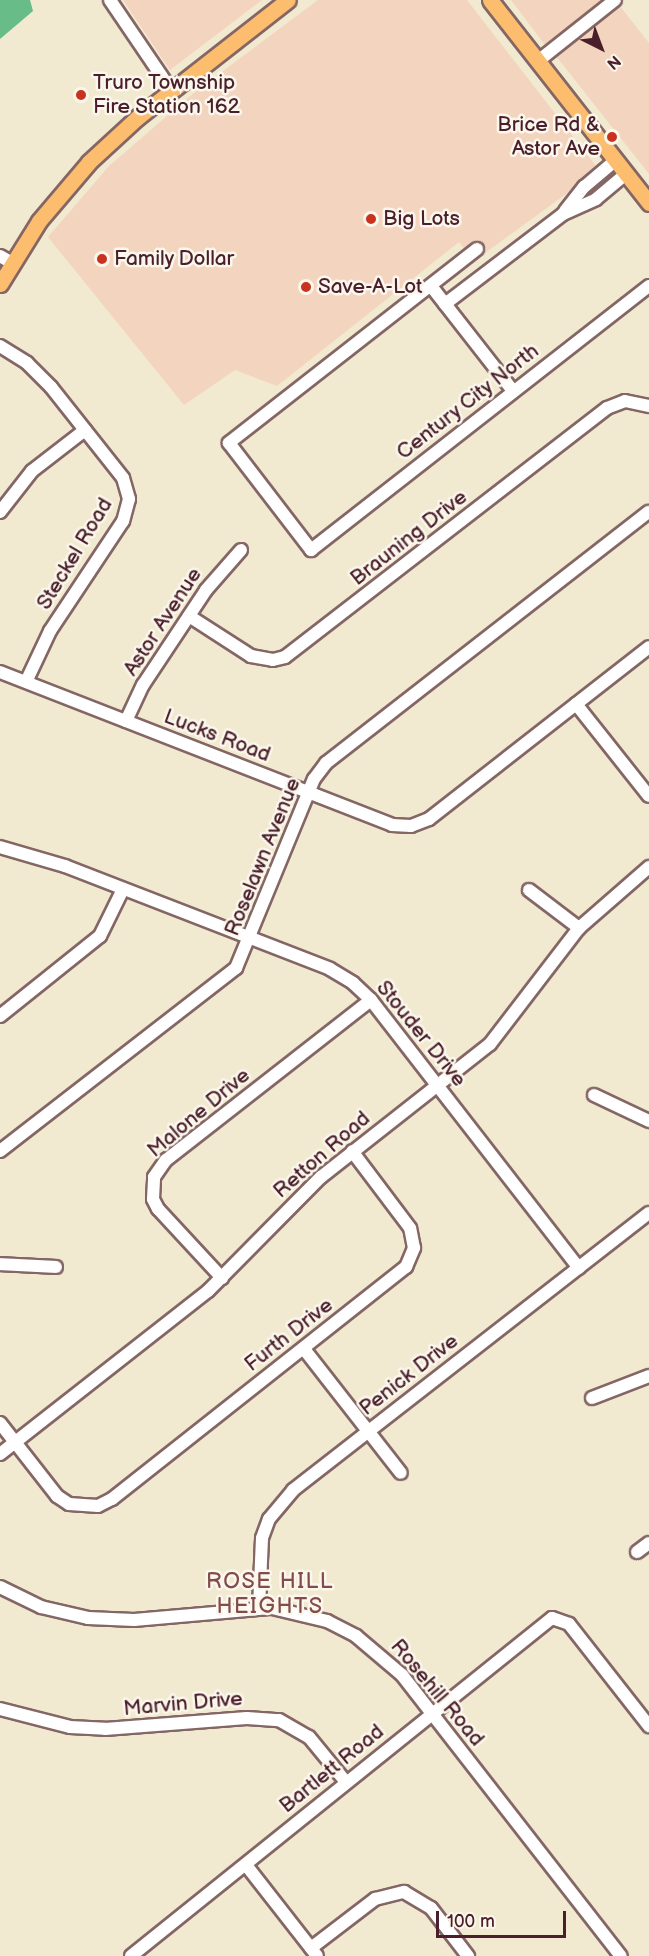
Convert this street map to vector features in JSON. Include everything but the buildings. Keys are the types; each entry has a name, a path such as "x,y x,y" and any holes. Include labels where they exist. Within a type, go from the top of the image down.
{"main road":[{"path":"0,284 6,260 89,162 171,90 288,0"},
{"path":"490,0 649,203"}],"street":[{"path":"110,0 171,90"},
{"path":"538,61 615,0"},
{"path":"563,214 584,187 616,160"},
{"path":"446,304 563,214 596,199 626,174"},
{"path":"477,249 431,286 513,392"},
{"name":"Century City North","path":"431,286 229,443 311,550 649,286"},
{"name":"Steckel Road","path":"0,346 41,375 123,478 128,507 50,631 26,682"},
{"name":"Brauning Drive","path":"189,616 251,657 273,660 285,657 607,408 625,401 649,406"},
{"path":"0,512 32,471 84,430"},
{"name":"Roselawn Avenue","path":"0,1151 229,975 241,963 309,793 326,763 649,512"},
{"name":"Astor Avenue","path":"126,721 189,616 218,574 241,550"},
{"name":"Lucks Road","path":"0,672 392,825 411,826 429,819 649,647"},
{"path":"576,704 649,796"},
{"name":"Stouder Drive","path":"0,847 123,889 343,975 371,1000 579,1268"},
{"name":"Retton Road","path":"0,1454 222,1278 303,1193 352,1151 495,1040 579,928 649,867"},
{"path":"0,1016 100,936 123,889"},
{"path":"529,890 579,928"},
{"name":"Malone Drive","path":"222,1278 158,1209 153,1199 154,1177 166,1160 371,1000"},
{"path":"594,1095 649,1122"},
{"name":"Furth Drive","path":"15,1442 57,1496 83,1508 112,1499 400,1274 414,1248 404,1219 352,1151"},
{"name":"Penick Drive","path":"259,1607 258,1555 269,1519 292,1490 649,1213"},
{"path":"0,1264 56,1267"},
{"path":"304,1349 401,1473"},
{"path":"592,1398 649,1376"},
{"path":"0,1423 15,1442"},
{"path":"637,1552 649,1543"},
{"name":"Rosehill Road","path":"0,1587 41,1606 88,1618 134,1620 259,1607 309,1615 356,1636 392,1664 621,1956"},
{"name":"Bartlett Road","path":"131,1956 531,1633 559,1618 569,1624 649,1726"},
{"name":"Marvin Drive","path":"0,1709 69,1727 105,1730 247,1718 279,1720 309,1737 346,1782"},
{"path":"246,1865 314,1952 375,1899 404,1892 431,1908 468,1956"}],"shaded area":[{"path":"123,0 262,0 170,70"},
{"path":"318,0 467,0 599,170 474,261 459,242 277,386 235,370 184,405 48,237 109,166 195,92"},
{"path":"511,0 604,0 545,45"},
{"path":"619,5 649,43 649,174 556,56"}],"green space":[{"path":"0,0 30,0 33,11 0,39"}],"place":[{"name":"Truro Township Fire Station 162","path":"81,95"},
{"name":"Brice Rd & Astor Ave","path":"612,137"},
{"name":"Big Lots","path":"371,219"},
{"name":"Family Dollar","path":"102,259"},
{"name":"Save-A-Lot","path":"306,287"}],"district":[{"name":"ROSE HILL HEIGHTS","path":"270,1594"}]}
